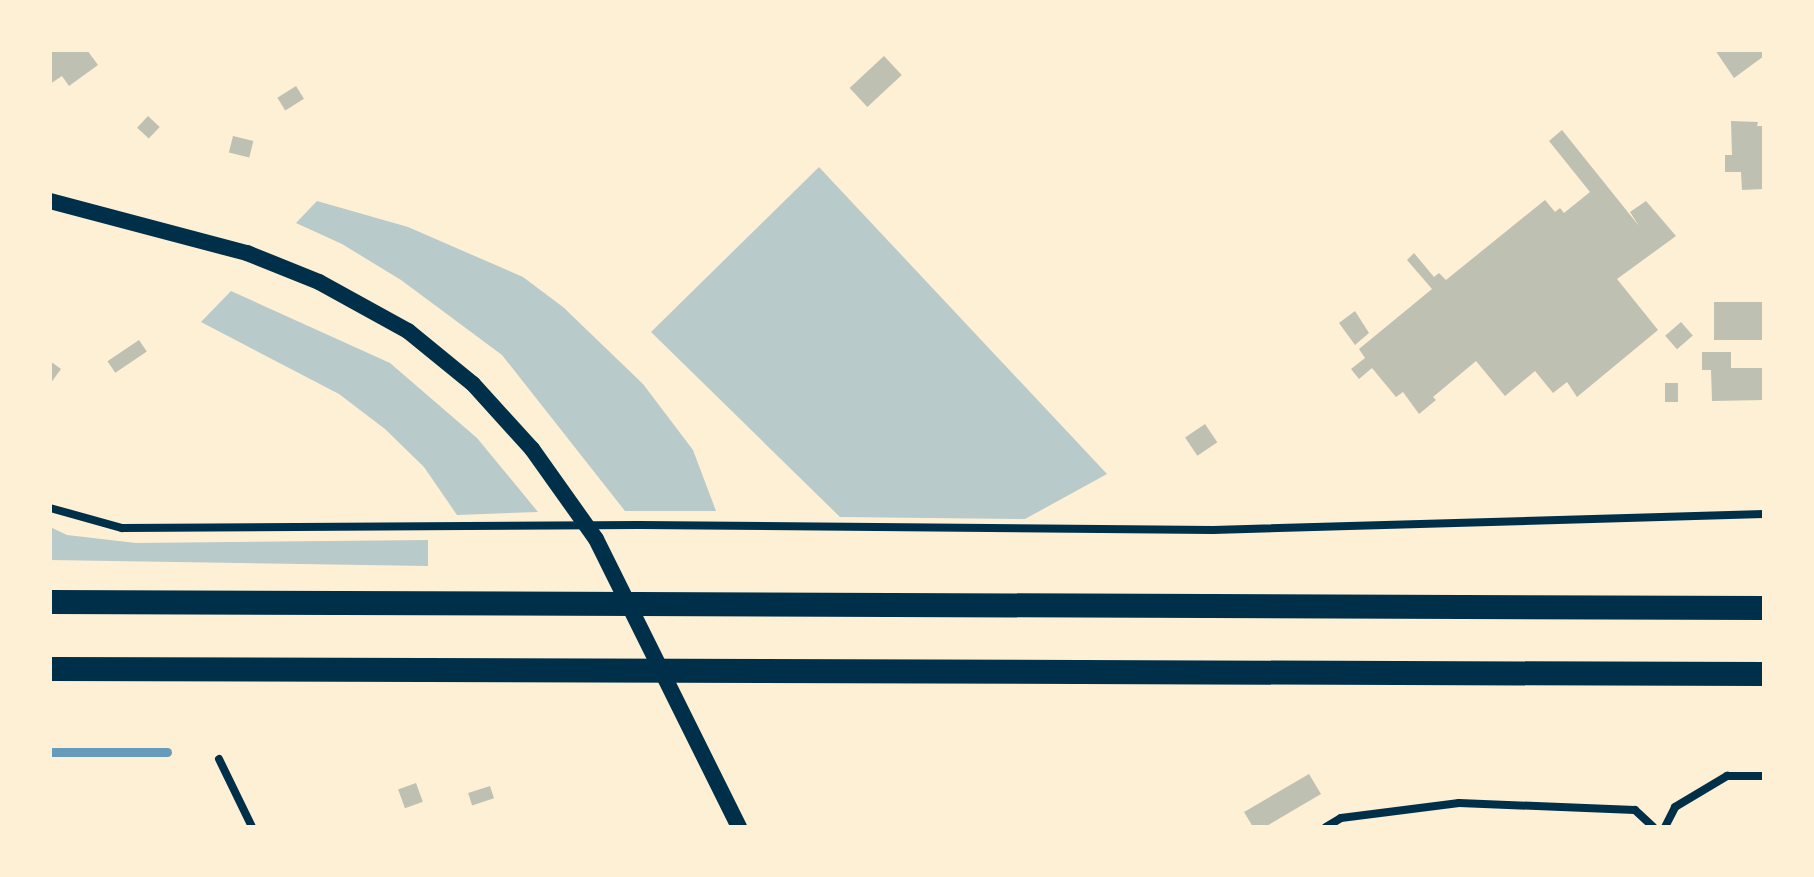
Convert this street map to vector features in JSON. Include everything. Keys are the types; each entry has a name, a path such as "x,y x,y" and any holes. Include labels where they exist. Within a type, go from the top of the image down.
{"highway":[{"path":"50,602 1764,608"},
{"path":"50,669 1764,674"}],"main road":[{"path":"50,201 247,253 360,301 408,331 473,384 501,412 566,492 596,539 739,827"}],"street":[{"path":"50,508 122,528 639,525 1213,530 1764,514"},
{"path":"219,759 252,827"},
{"path":"1665,827 1675,807 1727,776 1764,776"},
{"path":"1326,827 1341,818 1459,803 1635,810 1653,827"}],"shaded area":[{"path":"819,167 1107,474 1025,519 840,517 651,332"},
{"path":"317,201 408,227 523,277 563,307 643,384 693,450 716,511 625,511 502,355 401,280 342,244 296,223"},
{"path":"231,291 390,363 477,438 538,512 457,515 424,467 385,429 339,394 201,322"},
{"path":"50,527 67,535 136,543 428,540 428,566 50,560"}],"building":[{"path":"50,50 87,50 98,65 69,86 62,76 50,84"},
{"path":"1715,50 1764,50 1764,56 1734,78"},
{"path":"884,56 902,75 867,107 850,88"},
{"path":"296,86 304,99 285,110 277,98"},
{"path":"148,116 160,127 149,139 137,128"},
{"path":"1731,121 1758,122 1757,126 1764,126 1764,189 1742,190 1741,172 1725,172 1725,155 1732,155"},
{"path":"1562,130 1639,226 1630,212 1646,201 1676,236 1617,279 1658,330 1577,397 1567,382 1553,393 1535,371 1505,396 1476,361 1433,397 1436,400 1419,414 1403,392 1396,397 1372,368 1359,379 1351,369 1365,358 1359,349 1432,289 1407,260 1414,253 1434,277 1439,273 1446,280 1545,200 1555,212 1560,208 1564,213 1590,192 1549,141"},
{"path":"233,136 253,141 249,158 229,152"},
{"path":"1714,302 1764,302 1764,340 1714,340"},
{"path":"1355,311 1369,333 1355,345 1339,323"},
{"path":"1681,322 1693,336 1677,349 1665,336"},
{"path":"139,340 147,352 115,373 107,361"},
{"path":"1702,352 1731,352 1731,368 1763,368 1763,400 1712,401 1711,370 1702,370"},
{"path":"50,361 61,369 50,384"},
{"path":"1665,383 1678,383 1678,402 1665,402"},
{"path":"1205,424 1217,442 1197,456 1185,437"},
{"path":"1309,774 1321,794 1265,827 1253,827 1244,812"},
{"path":"416,783 423,802 405,808 398,789"},
{"path":"490,786 494,798 472,805 468,793"}],"waterway":[{"path":"50,752 167,752"}]}
